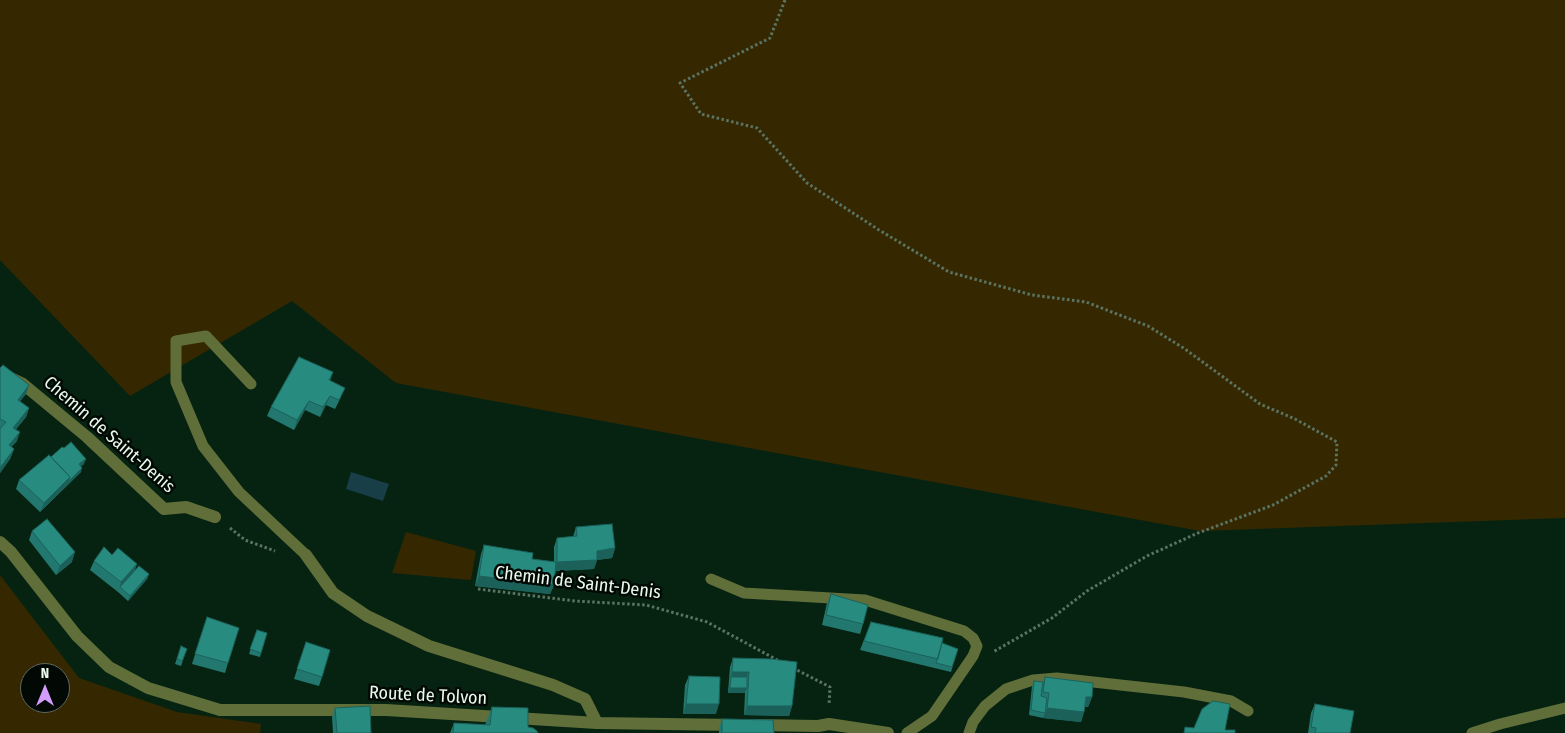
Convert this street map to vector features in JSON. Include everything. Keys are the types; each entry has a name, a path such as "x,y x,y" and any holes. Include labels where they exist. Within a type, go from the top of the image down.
{"street":[{"name":"Chemin de Saint-Denis","path":"0,374 23,384 87,437 164,509 186,507 215,517"},
{"name":"Route de Tolvon","path":"0,542 11,552 77,636 109,667 148,688 220,710 386,710 597,723 818,726 829,724 888,733"},
{"path":"306,555 333,593 367,616 429,646 553,685 585,699 597,723"},
{"path":"622,723 636,733"}],"lane":[{"path":"251,384 206,336 176,341 176,382 203,446 238,492 306,555"},
{"path":"711,579 744,593 865,600 964,631 973,638 976,646 973,656 932,716 907,733"},
{"path":"969,733 973,722 985,706 1006,690 1033,680 1057,678 1184,692 1231,701 1248,711"},
{"path":"1472,733 1565,708"}],"path":[{"path":"784,0 770,38 680,82 702,114 757,128 807,183 878,230 949,272 1032,295 1086,302 1148,326 1185,349 1260,404 1295,419 1338,442 1336,465 1326,476 1273,505 1198,533 1147,556 1087,591 1052,618 995,651 987,655 973,656"},
{"path":"215,517 245,540 279,553 306,555"},
{"name":"Chemin de Saint-Denis","path":"478,589 575,601 646,605 706,622 830,688 829,724"}],"shaded area":[{"path":"0,0 1565,0 1565,518 1200,531 396,383 292,301 130,396 0,260"},
{"path":"406,532 476,551 471,580 392,573"},
{"path":"0,575 67,663 20,663 20,713 70,713 70,666 79,678 177,712 261,724 260,733 0,733"}],"water":[{"path":"351,472 389,484 383,501 346,489"}],"building":[{"path":"299,357 333,372 329,380 345,388 339,400 330,396 323,407 309,401 297,420 271,407"},
{"path":"3,365 29,385 18,400 29,408 13,428 20,432 9,445 14,449 0,468 0,429 6,422 0,419 0,368"},
{"path":"71,442 86,459 79,464 82,468 68,482 70,477 51,457"},
{"path":"49,455 70,477 44,503 19,480"},
{"path":"47,519 75,552 60,566 32,531"},
{"path":"612,524 615,548 597,551 597,560 557,562 557,538 577,536 576,527"},
{"path":"484,545 533,553 532,559 556,562 554,585 479,576"},
{"path":"104,547 112,555 118,548 137,564 121,582 94,561"},
{"path":"139,566 149,574 130,596 120,587"},
{"path":"831,594 868,605 863,624 826,615"},
{"path":"207,617 239,628 228,663 195,654"},
{"path":"871,622 943,638 938,659 864,641"},
{"path":"257,630 267,633 261,653 250,649"},
{"path":"306,642 330,650 322,677 297,669"},
{"path":"942,643 958,649 952,667 936,663"},
{"path":"181,646 187,649 182,661 177,659"},
{"path":"733,658 797,662 792,706 747,706 749,672 732,672"},
{"path":"689,676 720,677 719,704 686,704"},
{"path":"731,677 747,677 747,688 730,688"},
{"path":"1045,677 1093,683 1092,697 1086,697 1084,712 1047,708 1049,693 1043,692"},
{"path":"1034,681 1043,682 1041,696 1047,698 1045,713 1031,710"},
{"path":"1213,701 1230,704 1225,730 1235,730 1235,733 1184,733 1185,727 1194,728 1202,709"},
{"path":"1315,704 1354,711 1350,733 1315,733 1316,728 1311,727"},
{"path":"370,706 371,733 337,733 335,708"},
{"path":"492,707 528,708 528,727 533,728 538,733 453,733 454,723 490,725"},
{"path":"722,719 773,720 774,733 722,733"}]}
